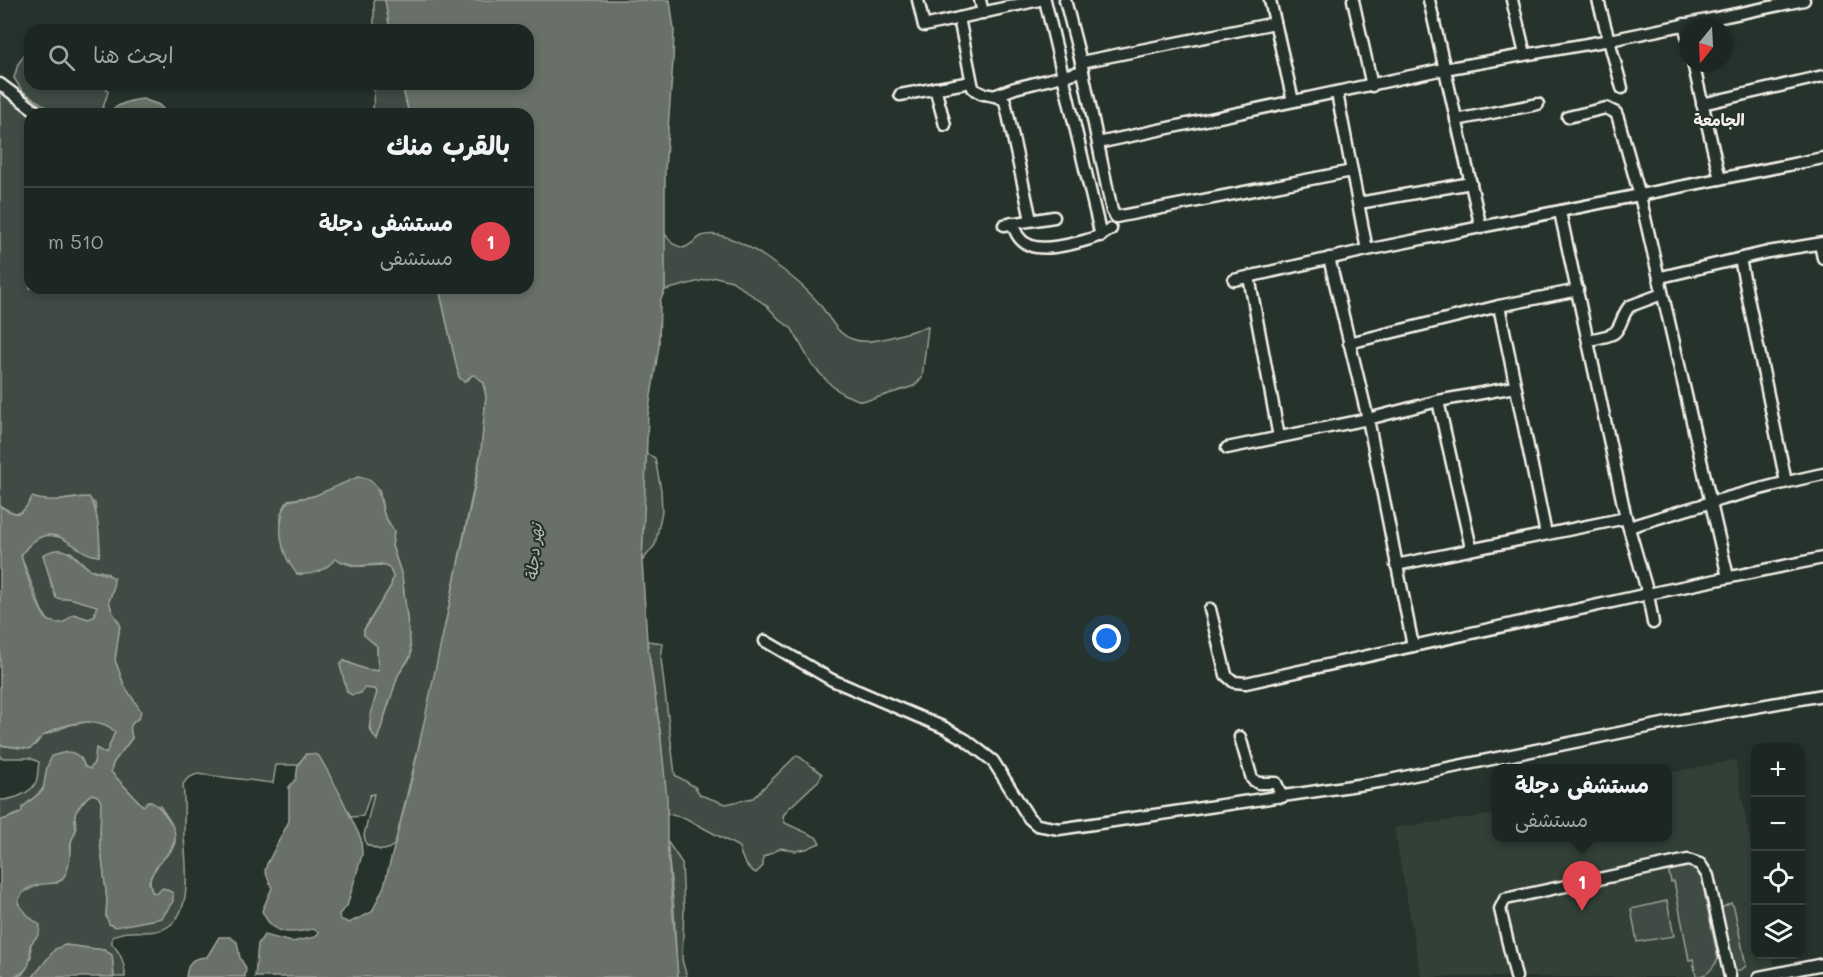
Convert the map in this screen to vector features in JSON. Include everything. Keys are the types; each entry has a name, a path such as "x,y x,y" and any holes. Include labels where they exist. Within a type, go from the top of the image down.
{"street":[{"path":"918,0 924,26 1039,0"},
{"path":"980,0 983,13"},
{"path":"1045,0 1101,236"},
{"path":"1065,0 1082,67 1113,213 1118,217 1352,171"},
{"path":"1270,0 1293,101"},
{"path":"1353,0 1372,86"},
{"path":"1429,0 1481,228"},
{"path":"1512,0 1526,54"},
{"path":"1598,0 1622,88"},
{"path":"1707,18 1760,4 1803,0"},
{"path":"959,18 971,82 976,92 1002,98 1006,105 1031,220"},
{"path":"994,96 1015,88 1063,76 1082,67 1275,23"},
{"path":"1098,143 1444,69 1610,40 1679,25"},
{"path":"1695,72 1720,179"},
{"path":"1702,104 1823,76"},
{"path":"900,96 971,82"},
{"path":"0,84 32,108"},
{"path":"935,88 945,125"},
{"path":"1337,93 1367,250"},
{"path":"1456,120 1538,104"},
{"path":"1568,117 1606,108 1616,113 1640,196 1728,577"},
{"path":"1234,280 1367,250 1560,213 1823,158"},
{"path":"1359,203 1471,183"},
{"path":"1560,213 1627,522 1648,594 1653,623"},
{"path":"1054,217 1008,224 1023,242 1041,249 1101,236 1111,229"},
{"path":"1659,279 1768,252 1821,243 1823,258"},
{"path":"1329,258 1368,419 1413,646"},
{"path":"1740,260 1786,482"},
{"path":"1249,277 1279,437"},
{"path":"1349,343 1499,306 1578,290"},
{"path":"1589,340 1616,331 1626,308 1662,294"},
{"path":"1499,306 1546,534"},
{"path":"1227,448 1368,419 1438,401 1515,387"},
{"path":"1438,401 1471,548"},
{"path":"1396,565 1546,534 1627,522 1823,474"},
{"path":"1210,609 1226,675 1240,683 1823,558"},
{"path":"765,641 832,680 945,728 966,740 993,761 1029,818 1037,825 1059,829 1385,781 1682,720 1823,695"},
{"path":"1240,737 1252,779 1258,783 1276,783 1282,797"},
{"path":"1516,977 1501,911 1501,905 1505,899 1688,860 1701,864 1707,876 1730,977"},
{"path":"1759,977 1823,964"}],"shaded area":[{"path":"374,0 385,0 389,24 374,24"},
{"path":"24,55 24,90 107,90 103,108 48,108 22,91 14,78 18,64"},
{"path":"0,90 24,111 24,294 440,294 459,377 468,380 472,375 479,376 486,396 481,452 428,708 395,844 388,849 381,850 366,844 364,835 374,794 370,795 363,816 351,817 322,762 306,754 298,765 276,765 273,783 197,774 188,778 183,784 186,884 182,908 177,918 162,929 148,932 125,932 112,937 112,944 123,963 125,977 114,977 112,956 104,950 65,945 47,960 33,977 16,977 23,974 31,957 30,918 18,903 20,894 42,883 57,883 71,854 71,842 76,830 75,813 87,797 92,794 98,796 101,802 100,841 107,900 106,916 157,893 152,892 151,874 174,846 175,835 160,806 143,806 111,772 113,763 132,738 130,729 135,705 124,685 115,660 120,625 112,612 109,601 113,589 108,573 89,569 71,552 44,554 52,588 63,599 69,598 97,605 94,617 88,619 78,616 57,625 48,620 42,611 21,556 37,538 57,536 99,556 95,503 82,497 54,501 32,498 19,513 11,512 0,506","holes":["355,482 379,489 384,515 394,531 392,546 402,576 411,652 410,658 398,675 377,740 369,728 377,692 375,689 364,688 345,661 364,669 378,671 377,646 364,635 364,630 391,586 393,576 389,567 356,566 324,553 281,524 281,513 288,500 314,496"]},
{"path":"374,90 403,90 408,108 373,108"},
{"path":"664,233 673,244 683,248 702,236 715,235 749,247 800,284 821,306 838,330 852,339 879,340 928,327 922,378 914,386 873,399 861,401 843,394 812,365 792,329 767,306 732,281 716,277 665,290"},
{"path":"645,453 655,458 662,511 655,545 642,561"},
{"path":"647,641 663,643 661,659 675,775 695,787 700,795 726,804 753,798 797,755 822,774 819,780 783,816 785,823 816,837 820,843 795,851 781,848 763,857 763,866 756,873 744,862 739,847 685,818 667,814 660,731"},
{"path":"92,721 109,725 115,732 106,754 97,749 90,769 85,767 81,758 46,782 21,813 0,821 0,800 10,799 30,790 36,782 39,762 30,758 0,758 0,745 20,748 35,745 42,736 70,725"},
{"path":"1735,760 1751,846 1751,959 1773,959 1777,977 1421,977 1394,828 1492,815 1492,842 1672,842 1672,772"},
{"path":"667,841 682,863 684,910 682,960 687,977 678,977 677,973 674,909"},
{"path":"1687,865 1695,867 1701,876 1718,959 1709,971 1700,976 1696,976 1693,959 1689,960 1674,881 1671,882 1668,869"},
{"path":"1667,901 1674,936 1637,942 1631,909"},
{"path":"1731,903 1734,907 1746,966 1741,970 1734,970 1732,967 1720,913 1723,907"}],"water":[{"name":"نهر دجلة","path":"385,0 670,0 674,30 665,170 665,290 660,301 659,346 648,415 642,561 647,641 667,799 667,841 678,977 255,977 258,944 264,935 292,942 315,937 319,932 313,929 289,932 277,929 266,919 262,911 272,888 265,871 289,821 289,787 296,779 298,765 306,754 319,756 361,839 362,855 347,906 339,914 340,919 349,923 372,912 384,886 412,778 481,452 486,396 484,383 475,375 464,382 459,377 440,294 534,294 534,108 408,108 403,90 534,90 534,24 389,24"},
{"path":"143,99 162,108 116,108 134,100"},
{"path":"358,477 365,478 375,485 385,516 394,531 392,546 402,576 411,652 398,675 377,740 370,723 377,692 375,689 364,688 361,693 352,695 347,692 340,665 344,661 364,669 378,671 377,646 364,635 364,630 391,586 393,576 389,567 383,564 357,566 335,559 318,571 297,574 291,566 281,539 282,519 288,501 314,496"},
{"path":"32,497 54,500 89,497 95,509 100,542 99,556 91,555 54,535 46,535 28,546 21,556 40,609 48,620 53,622 63,623 74,614 88,619 94,617 97,606 69,598 56,598 43,555 51,551 63,550 91,570 114,578 109,601 112,612 120,624 115,660 124,685 141,711 139,718 131,726 132,738 113,763 111,772 143,806 149,801 158,807 174,830 173,846 152,873 149,882 152,892 157,893 163,888 173,893 173,901 162,918 115,927 109,924 106,916 107,900 100,841 101,802 98,796 92,794 84,800 76,812 76,829 71,842 67,870 63,878 54,883 33,886 22,894 18,903 40,925 39,934 30,945 29,964 23,972 5,977 0,972 0,821 21,813 23,807 43,790 47,767 52,756 72,752 79,757 85,767 90,769 94,763 96,748 106,754 115,732 100,723 80,723 50,732 29,749 0,745 0,506 11,512 19,513"},
{"path":"219,937 230,937 237,942 240,958 246,968 245,977 186,977 192,961 207,957"},
{"path":"65,945 104,950 112,955 114,977 33,977 55,949"}],"place":[{"name":"مستشفى دجلة","path":"1582,911"}],"district":[{"name":"الجامعة","path":"1719,119"}]}
